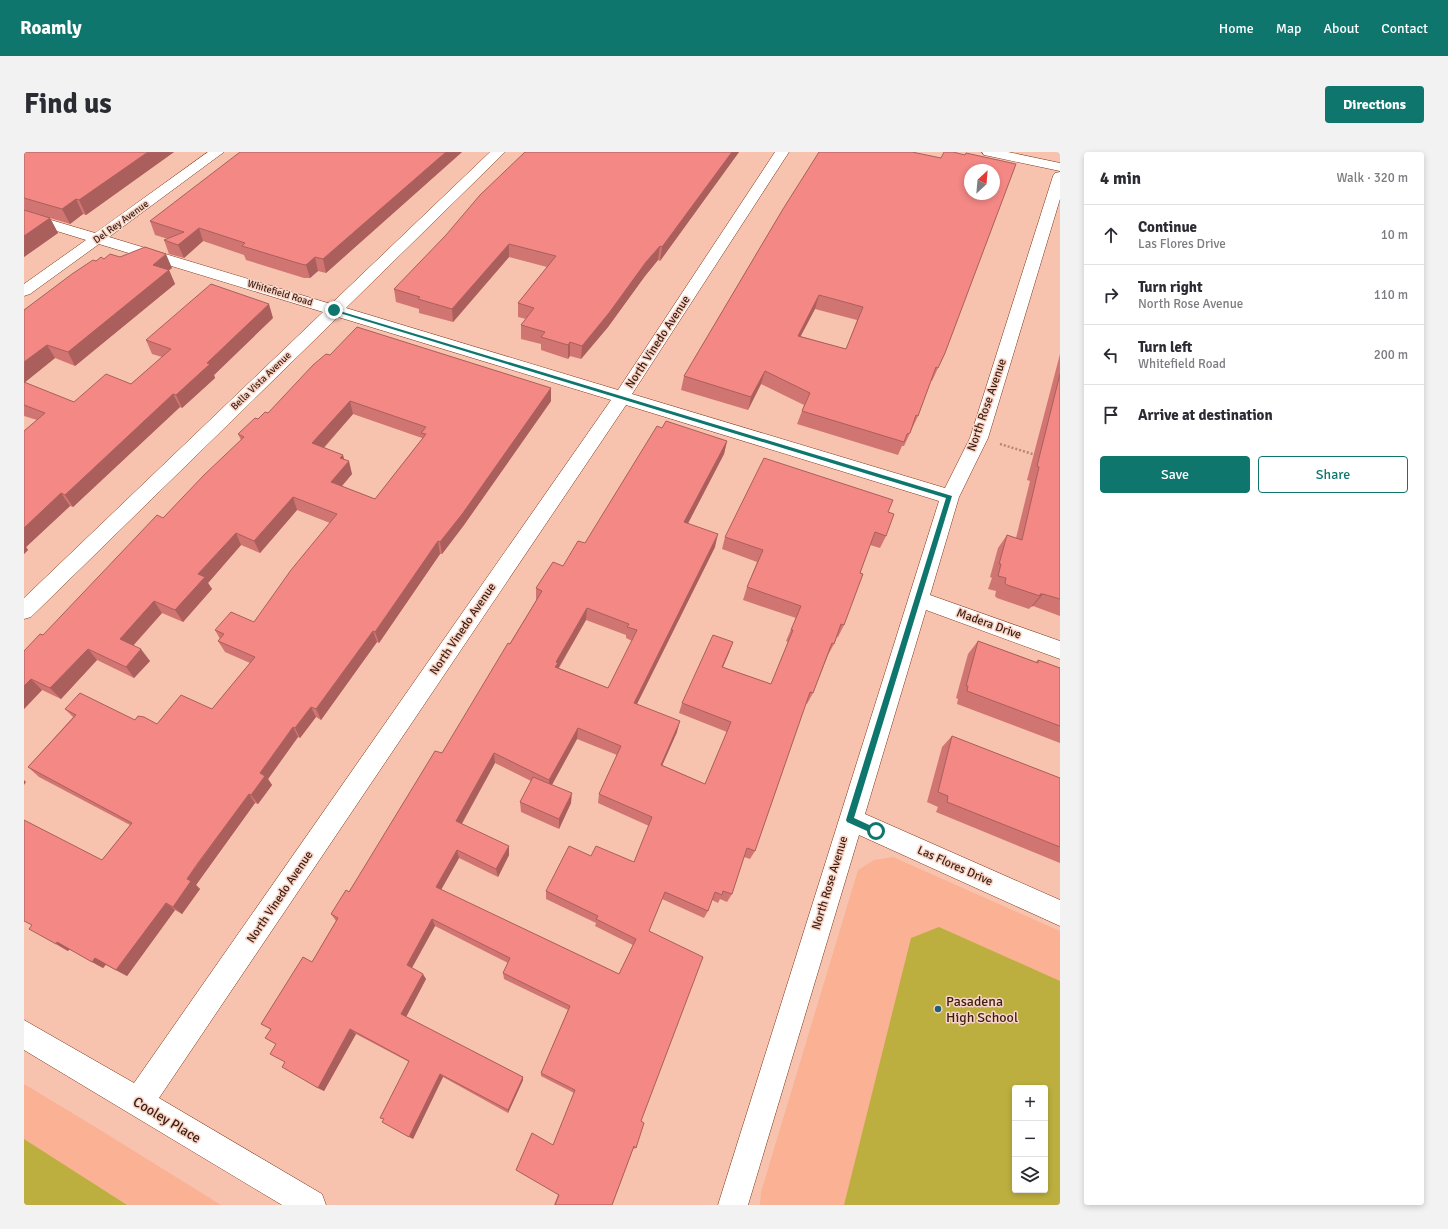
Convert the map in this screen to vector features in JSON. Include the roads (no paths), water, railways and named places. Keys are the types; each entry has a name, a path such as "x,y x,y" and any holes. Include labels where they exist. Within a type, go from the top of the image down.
{"street":[{"name":"Del Rey Avenue","path":"24,291 217,152"},
{"name":"Bella Vista Avenue","path":"24,611 498,152"},
{"name":"North Vinedo Avenue","path":"138,1103 622,397 782,152"},
{"path":"989,152 1060,167"},
{"name":"North Rose Avenue","path":"733,1205 950,497 979,438 1060,176"},
{"name":"Whitefield Road","path":"24,216 950,497"},
{"name":"Madera Drive","path":"918,599 1060,650"},
{"name":"Las Flores Drive","path":"850,820 1060,913"},
{"name":"Cooley Place","path":"24,1034 311,1205"}],"place":[{"name":"Pasadena High School","path":"938,1009"}]}
